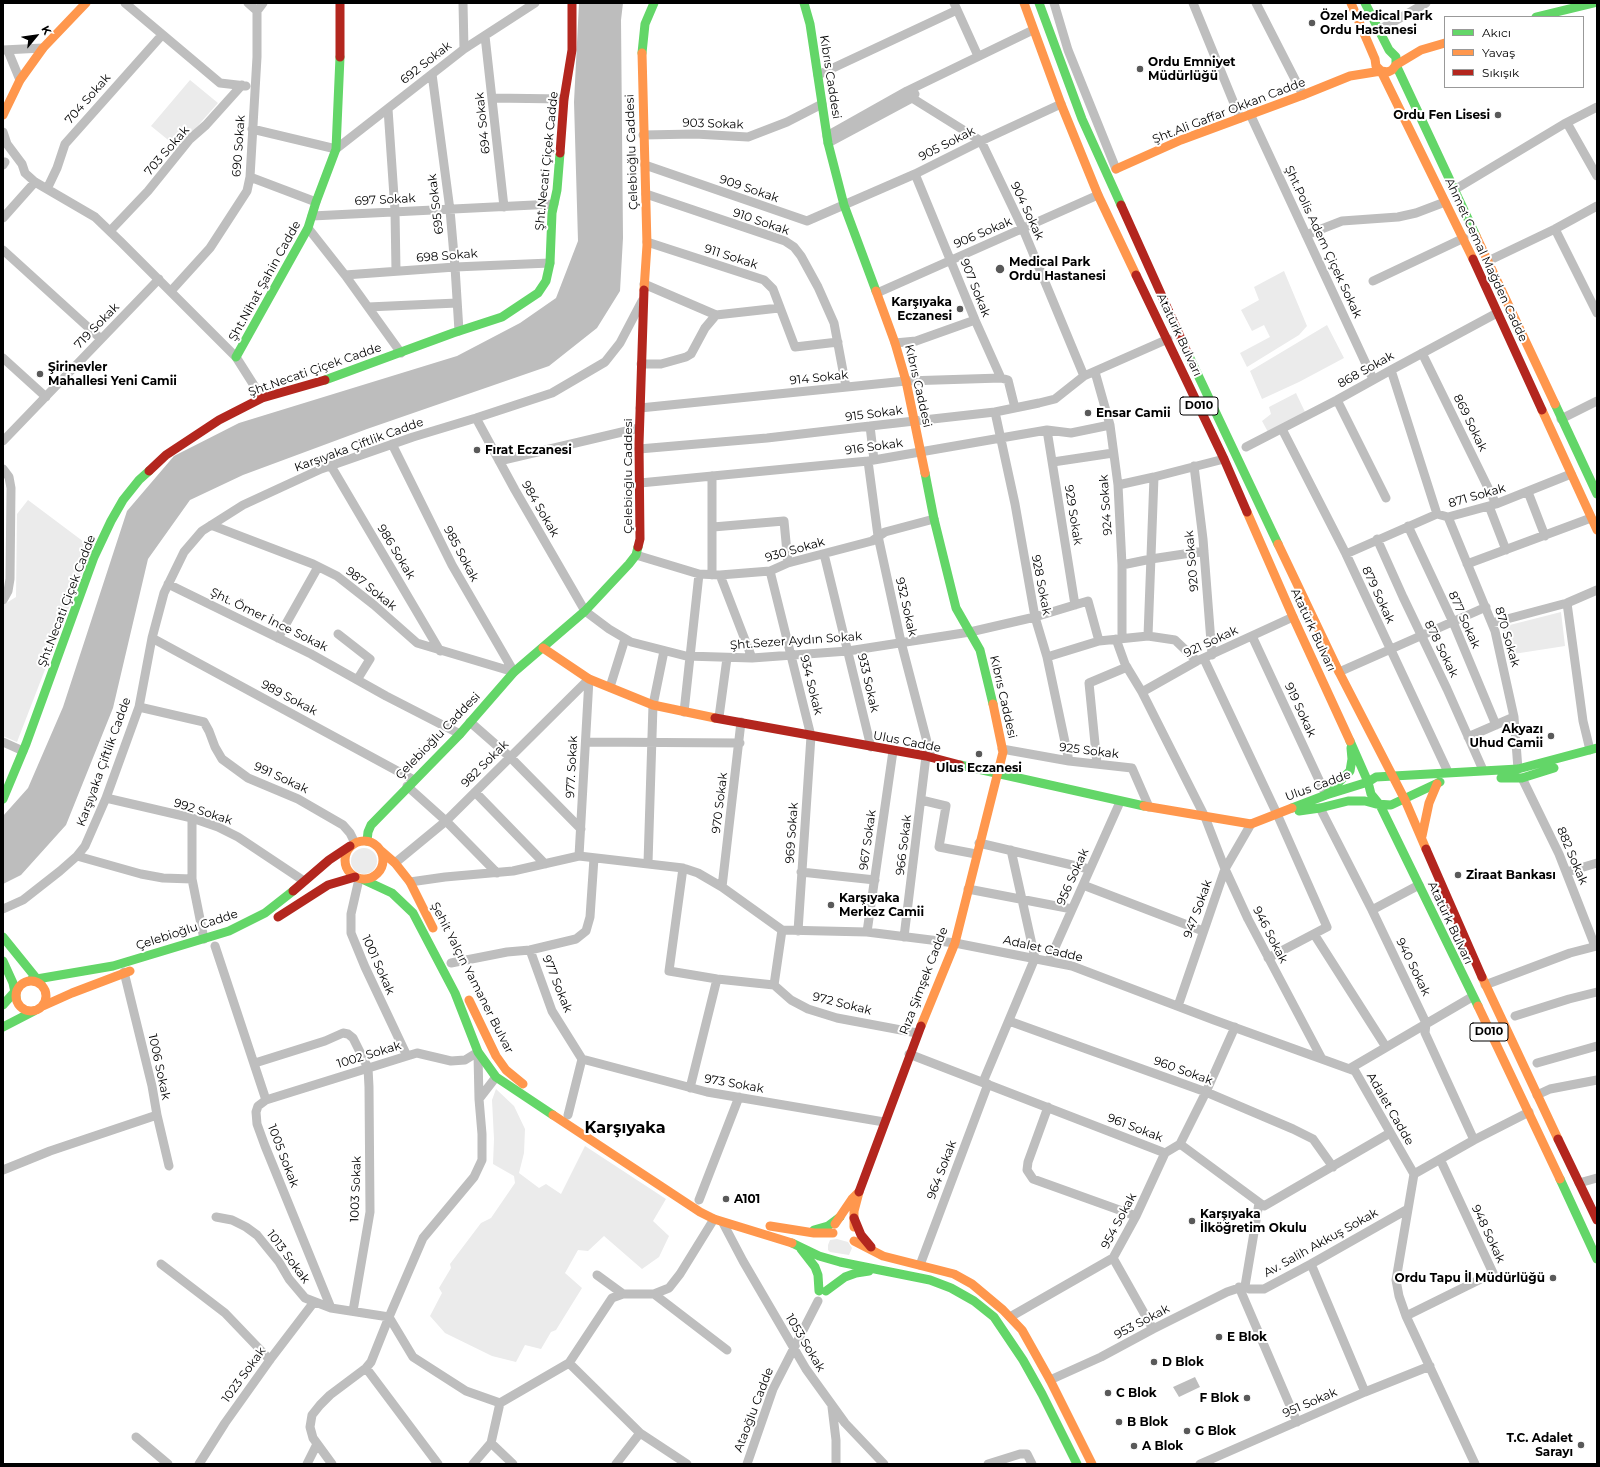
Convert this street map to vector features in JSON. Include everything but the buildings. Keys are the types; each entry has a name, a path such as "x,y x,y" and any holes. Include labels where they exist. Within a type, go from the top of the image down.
{"main road":[{"path":"3,115 20,80 43,48 86,3"},
{"name":"Şht.Nihat Şahin Cadde","path":"236,357 308,228 336,149 340,74 340,3"},
{"name":"Şht.Necati Çiçek Cadde","path":"3,799 23,751 94,557 111,521 124,500 140,480 166,455 219,420 262,398 336,378 459,331 502,317 527,302 538,293 546,281 550,263 552,213 557,190 564,99 572,50 572,3"},
{"name":"Çelebioğlu Caddesi","path":"367,841 368,832 372,825 407,786 460,734 514,672 585,611 636,555 640,539 639,428 643,299 647,242 642,58 645,24 654,3"},
{"name":"Kıbrıs Caddesi","path":"804,3 810,24 828,140 844,205 895,343 906,381 934,519 956,608 980,650 986,672 1003,752 996,774"},
{"name":"Atatürk Bulvarı","path":"1024,3 1061,104 1098,195 1224,458 1293,617 1349,738 1368,782 1371,794 1380,805 1419,885 1529,1112 1597,1259"},
{"name":"Atatürk Bulvarı","path":"1039,3 1082,119 1212,406 1339,672 1405,800 1422,836 1485,985 1597,1220"},
{"name":"Ahmet Cemal Mağden Cadde","path":"1351,3 1375,59 1376,66 1381,71 1464,238 1597,530"},
{"name":"Ahmet Cemal Mağden Cadde","path":"1365,3 1389,50 1396,57 1396,65 1561,419 1592,474 1597,494"},
{"path":"1539,16 1562,7 1594,3"},
{"name":"Şht.Ali Gaffar Okkan Cadde","path":"1350,76 1392,70 1396,65 1421,50 1444,43"},
{"name":"Şht.Ali Gaffar Okkan Cadde","path":"1116,169 1181,140 1350,76 1375,59 1379,53 1389,50 1421,50"},
{"name":"Ulus Cadde","path":"543,648 589,679 653,705 928,757 1120,802 1251,824 1326,795 1368,782 1376,777 1518,769 1595,751"},
{"path":"1326,795 1350,771 1352,759 1349,738"},
{"name":"Ulus Cadde","path":"1277,814 1320,808 1348,802 1365,801 1380,805 1391,805 1453,778 1522,778 1595,751"},
{"name":"Rıza Şimşek Cadde","path":"841,1248 854,1218 859,1192 909,1054 955,943 996,774"},
{"path":"1422,836 1429,803 1437,784"},
{"path":"272,920 328,885 373,877 382,868 383,862 380,850 377,846 367,841 353,844 346,852 344,863 346,869 359,879"},
{"name":"Çelebioğlu Cadde","path":"36,981 113,966 229,931 265,913 282,901 329,860 353,844"},
{"name":"Şehit Yalçın Yamaner Bulvar","path":"380,850 395,863 410,882 436,933"},
{"name":"Şehit Yalçın Yamaner Bulvar","path":"359,879 392,893 413,913 455,993 478,1052 496,1077 700,1212 723,1223 787,1241 798,1246 841,1248 879,1254 954,1274 972,1284 988,1296 1022,1330 1050,1380 1092,1464"},
{"path":"3,936 36,981 46,992 47,996 43,1006 3,1027"},
{"path":"3,961 16,992 18,1002 24,1009 34,1011"},
{"name":"Çelebioğlu Cadde","path":"43,1006 124,972 138,969"},
{"path":"3,1005 22,984 36,981"},
{"name":"Şehit Yalçın Yamaner Bulvar","path":"461,985 496,1056 506,1070 518,1081 668,1180"},
{"name":"Rıza Şimşek Cadde","path":"841,1248 840,1217 852,1199 859,1192"},
{"path":"799,1231 820,1229 828,1226 840,1217"},
{"path":"854,1218 861,1235 879,1254"},
{"name":"Şehit Yalçın Yamaner Bulvar","path":"763,1224 782,1229 799,1231 841,1248 881,1271 930,1280 951,1288 974,1301 994,1317 1023,1360 1077,1464"},
{"path":"798,1246 815,1267 823,1291 845,1277 856,1273 881,1271"}],"street":[{"path":"125,3 220,83 255,87"},
{"path":"248,3 257,11 263,3"},
{"path":"463,3 464,49"},
{"name":"692 Sokak","path":"336,149 464,49 535,3"},
{"path":"1054,3 1068,50 1116,169"},
{"path":"1192,3 1240,118"},
{"path":"1256,3 1303,95"},
{"path":"1379,30 1426,3"},
{"path":"818,75 955,7 978,56"},
{"name":"690 Sokak","path":"171,291 210,248 247,191 250,177 257,57 257,11"},
{"path":"828,140 909,94 926,82 1033,30"},
{"name":"704 Sokak","path":"47,189 57,168 65,144 162,35"},
{"name":"694 Sokak","path":"485,36 504,207"},
{"path":"20,80 5,50 43,48"},
{"name":"695 Sokak","path":"432,74 450,210 459,331"},
{"name":"703 Sokak","path":"110,231 148,192 190,139 206,125 242,85"},
{"path":"909,94 981,140"},
{"path":"492,98 564,99"},
{"name":"903 Sokak","path":"643,136 695,134 748,137 788,122 822,104"},
{"name":"905 Sokak","path":"844,205 915,174 981,140 1061,104"},
{"path":"1454,190 1567,123 1597,107"},
{"path":"388,108 395,211 396,271"},
{"name":"Şht.Polis Adem Çiçek Sokak","path":"1250,114 1373,379"},
{"path":"1567,123 1597,176"},
{"path":"252,128 336,149"},
{"path":"3,132 7,144 22,164 25,173 35,182 95,217 110,231 236,357 262,398"},
{"name":"904 Sokak","path":"981,140 1023,229 1084,376"},
{"name":"909 Sokak","path":"645,164 807,221 844,205"},
{"name":"907 Sokak","path":"915,174 1001,378 1008,380 1014,408"},
{"path":"250,177 316,202"},
{"path":"3,218 35,182"},
{"name":"910 Sokak","path":"646,194 786,241 794,247 801,256 818,287 834,323 846,387"},
{"name":"906 Sokak","path":"877,293 1098,195"},
{"path":"1306,234 1342,221 1398,217 1416,213 1445,202"},
{"name":"697 Sokak","path":"312,216 554,204"},
{"path":"1488,261 1555,229 1597,206"},
{"path":"308,228 345,275 401,353"},
{"path":"1555,229 1597,313"},
{"path":"1373,281 1464,238"},
{"name":"911 Sokak","path":"647,242 764,280 773,289 794,347 838,342"},
{"path":"3,250 101,339"},
{"name":"698 Sokak","path":"345,275 455,267 550,263"},
{"name":"719 Sokak","path":"3,441 159,279"},
{"path":"644,284 716,315 779,308"},
{"name":"Karşıyaka Çiftlik Cadde","path":"3,910 24,900 76,856 85,846 106,798 139,707 152,638 164,593 184,552 202,531 243,506 331,466 392,444 552,393 605,362 620,342 643,299"},
{"path":"368,307 457,303"},
{"name":"868 Sokak","path":"1246,447 1337,400 1422,352 1497,313"},
{"path":"641,364 661,364 686,358 691,354 705,328 716,315"},
{"path":"895,343 916,341 976,320"},
{"name":"915 Sokak","path":"639,449 767,438 995,412 1055,399 1084,376 1168,339"},
{"name":"869 Sokak","path":"1422,352 1492,505 1506,550"},
{"path":"3,358 46,396"},
{"path":"1391,370 1437,514"},
{"name":"924 Sokak","path":"1095,372 1110,425 1118,485 1122,565 1119,638 1127,667 1142,692 1205,817"},
{"name":"914 Sokak","path":"640,408 906,381 1001,378"},
{"path":"1337,400 1386,498"},
{"path":"1561,419 1597,402"},
{"name":"928 Sokak","path":"995,412 1035,617 1047,657 1069,761"},
{"name":"984 Sokak","path":"476,418 585,611"},
{"name":"916 Sokak","path":"640,483 871,460 1048,430 1071,433 1110,425"},
{"name":"932 Sokak","path":"870,426 871,460 878,536 928,757"},
{"path":"499,461 639,428"},
{"name":"879 Sokak","path":"1282,429 1346,554 1448,772"},
{"name":"929 Sokak","path":"1048,430 1075,605"},
{"name":"985 Sokak","path":"392,444 452,565 514,672"},
{"path":"1053,462 1114,453"},
{"path":"1118,485 1224,458"},
{"name":"986 Sokak","path":"331,466 440,651"},
{"name":"920 Sokak","path":"1194,466 1204,551 1204,658 1277,814 1326,927 1314,934"},
{"path":"3,469 9,477 11,488 7,504 10,580 8,591 3,600"},
{"name":"871 Sokak","path":"1346,554 1437,514 1448,517 1492,505 1571,474"},
{"path":"712,476 716,575 752,658"},
{"path":"1148,636 1154,477"},
{"path":"1528,492 1545,536"},
{"name":"870 Sokak","path":"1448,517 1492,623 1514,717 1518,769"},
{"path":"1467,564 1591,518"},
{"name":"930 Sokak","path":"636,555 699,574 716,575 770,570 788,563 872,541 885,532 934,519"},
{"path":"713,527 784,521 788,563"},
{"name":"987 Sokak","path":"211,525 318,567 337,576 374,605 417,643 514,672"},
{"name":"877 Sokak","path":"1408,526 1452,622 1496,725"},
{"name":"878 Sokak","path":"1377,540 1447,689 1483,770"},
{"path":"1122,565 1151,558 1204,551"},
{"name":"933 Sokak","path":"824,554 870,747"},
{"path":"278,638 318,567"},
{"name":"934 Sokak","path":"770,570 811,736"},
{"path":"684,712 699,574"},
{"name":"Şht. Ömer İnce Sokak","path":"168,584 311,654 460,734"},
{"path":"1492,623 1567,603 1597,590"},
{"name":"Şht.Sezer Aydın Sokak","path":"585,611 609,630 631,642 689,656 752,658 848,651 970,632 1035,617 1088,601 1099,641"},
{"path":"1567,603 1583,721 1595,751"},
{"path":"1339,672 1486,607"},
{"name":"921 Sokak","path":"1142,692 1204,658 1293,617"},
{"name":"Şht. Ömer İnce Sokak","path":"338,634 370,659 357,680"},
{"path":"1047,657 1099,641 1148,636 1175,640 1204,658"},
{"name":"919 Sokak","path":"1252,636 1326,795"},
{"name":"989 Sokak","path":"152,638 414,780"},
{"path":"610,687 625,639"},
{"path":"648,864 653,705 664,651"},
{"path":"719,717 727,658"},
{"path":"1097,764 1089,684 1127,667"},
{"name":"977. Sokak","path":"579,856 589,679"},
{"name":"982 Sokak","path":"395,863 446,821 589,679"},
{"name":"991 Sokak","path":"139,707 204,722 210,730 215,747 222,759 248,778 298,799 343,825 350,833 353,844"},
{"path":"1468,737 1514,717"},
{"path":"470,722 510,757 581,829"},
{"name":"970 Sokak","path":"722,887 740,743 741,722"},
{"name":"969 Sokak","path":"798,932 811,736"},
{"path":"3,742 23,751"},
{"path":"586,742 652,744 740,743"},
{"name":"925 Sokak","path":"1002,749 1069,761 1132,768 1149,806"},
{"name":"967 Sokak","path":"867,932 893,751"},
{"name":"966 Sokak","path":"904,937 921,800 928,757"},
{"name":"882 Sokak","path":"1522,778 1560,854 1596,946"},
{"path":"407,786 446,821 497,873"},
{"path":"475,792 545,864"},
{"name":"992 Sokak","path":"106,798 192,818 218,827 238,837 304,881"},
{"path":"921,800 946,806 938,847 976,854"},
{"name":"956 Sokak","path":"1049,961 1120,802"},
{"name":"940 Sokak","path":"1320,808 1372,910 1426,1023 1425,1033 1474,1140"},
{"name":"946 Sokak","path":"1205,817 1225,869 1248,919 1322,1059"},
{"path":"192,818 192,879 204,939"},
{"name":"947 Sokak","path":"1178,1006 1225,869 1251,824"},
{"path":"979,843 1089,870"},
{"path":"1011,850 1035,958"},
{"path":"76,856 141,874 163,878 192,879"},
{"path":"410,882 445,877 513,871 579,856 683,868 698,873 722,887 782,930 774,985 717,979 669,971 683,868"},
{"path":"451,964 507,952 530,950 576,939 586,931 590,917 594,858"},
{"path":"1566,872 1597,863"},
{"path":"801,872 875,880"},
{"name":"1001 Sokak","path":"359,879 350,914 351,933 365,967 407,1056"},
{"path":"1083,885 1203,931"},
{"path":"1372,910 1419,885"},
{"path":"968,889 1072,909"},
{"name":"Adalet Cadde","path":"782,930 798,932 867,932 955,943 1072,966 1355,1071 1414,1174"},
{"path":"1268,958 1314,934 1386,1047"},
{"path":"215,946 266,1100"},
{"path":"1485,985 1570,953 1596,946"},
{"name":"977 Sokak","path":"530,950 552,1011 582,1059"},
{"name":"964 Sokak","path":"920,1265 1009,1021 1035,958"},
{"name":"1006 Sokak","path":"124,972 169,1166"},
{"path":"690,1088 717,979"},
{"name":"972 Sokak","path":"774,985 791,1000 808,1009 837,1018 917,1033"},
{"path":"1516,1016 1568,999 1597,992"},
{"path":"1349,1069 1472,997"},
{"name":"960 Sokak","path":"1009,1021 1206,1092 1294,1128 1313,1139 1333,1167"},
{"path":"1234,1027 1206,1092 1180,1144 1259,1203 1264,1206 1390,1133"},
{"path":"254,1063 324,1040 343,1032 353,1038 368,1068"},
{"path":"1537,1063 1597,1046"},
{"path":"332,1464 313,1438 310,1427 312,1415 330,1396 366,1368 371,1362 423,1238 474,1177 482,1160 478,1052"},
{"name":"1002 Sokak","path":"266,1100 417,1053 451,1061 458,1061 465,1060 478,1052"},
{"name":"961 Sokak","path":"909,1054 1165,1153 1180,1144"},
{"path":"568,1114 582,1059"},
{"name":"973 Sokak","path":"582,1059 690,1088 739,1098 884,1122"},
{"name":"1003 Sokak","path":"353,1311 370,1212 368,1068"},
{"path":"479,1099 496,1077"},
{"path":"1537,1095 1550,1089 1597,1080"},
{"path":"699,1200 739,1098"},
{"name":"1005 Sokak","path":"266,1100 258,1106 256,1112 258,1124 265,1146 331,1308"},
{"path":"1048,1107 1028,1162 1028,1173 1034,1179 1136,1216"},
{"path":"1475,1464 1406,1316 1399,1296 1396,1280 1414,1174 1474,1140 1529,1112"},
{"path":"3,1168 157,1115"},
{"name":"954 Sokak","path":"1010,1317 1114,1258 1136,1216 1165,1153"},
{"name":"948 Sokak","path":"1406,1316 1494,1273 1440,1159"},
{"path":"1579,1183 1597,1178"},
{"path":"1259,1203 1242,1287 1297,1422"},
{"name":"Av. Salih Akkuş Sokak","path":"1242,1287 1249,1289 1264,1289 1408,1209"},
{"name":"1013 Sokak","path":"216,1217 232,1220 246,1227 256,1235 279,1262 289,1278 305,1298 331,1308 389,1317"},
{"path":"473,1464 491,1443 500,1403 569,1363 612,1298 623,1294 654,1294 669,1288 680,1274 714,1219"},
{"name":"1053 Sokak","path":"723,1223 794,1349 832,1407 884,1464"},
{"path":"823,1291 841,1248"},
{"name":"Ataoğlu Cadde","path":"747,1464 773,1389 823,1291 841,1248"},
{"path":"1114,1258 1154,1329"},
{"path":"161,1264 225,1313 270,1360"},
{"path":"1311,1264 1365,1392"},
{"path":"596,1275 623,1294"},
{"name":"953 Sokak","path":"1050,1380 1101,1357 1154,1329 1242,1287"},
{"path":"654,1294 727,1350"},
{"name":"1023 Sokak","path":"199,1464 224,1423 314,1302"},
{"path":"389,1317 413,1357 466,1392 500,1403"},
{"path":"569,1363 640,1433 687,1464"},
{"name":"951 Sokak","path":"1200,1464 1365,1392 1430,1366"},
{"path":"366,1368 438,1464"},
{"path":"832,1407 836,1440 836,1464"},
{"path":"616,1464 640,1433"},
{"path":"136,1437 168,1464"},
{"path":"491,1443 513,1464"},
{"path":"307,1464 317,1444"},
{"path":"988,1464 1020,1454 1027,1454 1032,1464"}],"shaded area":[{"path":"579,3 623,3 621,20 623,238 620,291 597,328 549,366 367,429 243,475 190,500 148,559 113,708 66,825 21,875 3,884 3,816 28,788 63,707 127,511 174,456 239,423 457,356 520,323 556,298 578,241 574,102"},
{"path":"190,80 218,103 178,148 151,126"},
{"path":"1284,271 1307,326 1299,335 1247,367 1240,353 1270,337 1264,325 1252,331 1241,310 1259,300 1254,287"},
{"path":"1327,325 1344,358 1299,382 1262,399 1250,371"},
{"path":"1296,393 1305,412 1268,432 1262,421 1271,414 1269,407"},
{"path":"28,500 92,548 17,742 3,736 3,605 16,597 17,514"},
{"path":"1561,612 1565,646 1507,655 1502,627"},
{"path":"364,848 373,852 377,861 373,870 364,874 355,870 351,861 355,852"},
{"path":"496,1089 514,1106 525,1129 524,1153 519,1173 539,1188 546,1184 561,1194 585,1146 666,1199 653,1221 669,1236 659,1257 642,1269 604,1236 588,1251 578,1250 565,1273 582,1288 556,1330 551,1332 541,1349 525,1345 516,1362 492,1356 445,1333 430,1316 442,1293 439,1288 451,1268 450,1264 481,1223 491,1218 515,1183 514,1176 493,1164 494,1139 492,1100"},
{"path":"837,1239 848,1242 852,1248 849,1255 830,1252 828,1250 830,1240"},
{"path":"1195,1377 1200,1387 1179,1397 1173,1387"}],"traffic: fast":[{"path":"642,53 645,24 654,3"},
{"path":"804,3 810,24 828,143 844,205 876,291"},
{"path":"1039,3 1082,119 1121,205"},
{"path":"1365,3 1389,50 1396,57 1396,65 1476,236"},
{"path":"1540,16 1594,3"},
{"path":"236,357 308,228 336,149 340,57"},
{"path":"325,380 453,333 502,317 538,293 546,281 550,263 552,213 557,190 560,153"},
{"path":"1188,354 1278,544"},
{"path":"1555,404 1597,494"},
{"path":"3,799 26,744 94,557 123,500 139,480 149,471"},
{"path":"925,473 934,519 956,608 980,650 993,704"},
{"path":"367,841 368,832 371,825 460,734 514,672 585,611 629,564 636,555 638,547"},
{"path":"1350,741 1368,782 1371,794 1380,805 1478,1006"},
{"path":"1326,795 1350,771 1352,759 1351,748"},
{"path":"1292,808 1326,795 1368,782 1376,777 1518,769 1597,748"},
{"path":"960,765 1144,806"},
{"path":"1501,778 1522,778 1554,768"},
{"path":"1299,811 1320,808 1348,801 1365,801 1376,804 1391,805 1440,782"},
{"path":"364,880 392,893 413,913 455,993 478,1052 496,1077 553,1115"},
{"path":"31,980 113,966 229,931 265,913 293,891"},
{"path":"3,937 41,984"},
{"path":"3,961 13,983 16,997"},
{"path":"3,1005 18,988"},
{"path":"3,1027 34,1011"},
{"path":"1560,1179 1597,1259"},
{"path":"814,1230 828,1226 840,1217"},
{"path":"792,1243 819,1256 840,1262 930,1280 951,1288 974,1301 994,1317 1023,1360 1077,1464"},
{"path":"801,1249 815,1267 818,1275 819,1291"},
{"path":"826,1291 845,1277 856,1273 869,1271"}],"traffic: slow":[{"path":"3,115 20,80 43,48 86,3"},
{"path":"1024,3 1061,104 1098,195 1136,275"},
{"path":"1351,3 1375,59 1376,66 1381,71 1473,259"},
{"path":"1116,169 1181,140 1350,76 1381,71 1388,72 1396,65 1421,50 1444,43"},
{"path":"642,53 647,245 644,290"},
{"path":"1476,236 1555,404"},
{"path":"876,291 895,343 906,381 925,473"},
{"path":"1542,410 1597,530"},
{"path":"1247,512 1350,741"},
{"path":"1278,544 1339,672 1405,800 1426,849"},
{"path":"543,648 589,679 653,705 715,718"},
{"path":"921,1026 955,943 1003,752 993,704"},
{"path":"1422,836 1429,803 1437,784"},
{"path":"1144,806 1251,824 1292,808"},
{"path":"360,841 368,841 378,846 382,853 383,860 382,867 378,874 368,879 360,879 350,874 348,871 345,864 345,856 350,846 353,844 360,841"},
{"path":"380,850 395,863 410,882 433,928"},
{"path":"43,1006 72,993 130,971"},
{"path":"1482,977 1558,1139"},
{"path":"31,981 42,985 46,996 42,1007 31,1011 20,1007 16,996 20,985 31,981"},
{"path":"469,1000 496,1056 506,1070 523,1084"},
{"path":"1478,1006 1560,1179"},
{"path":"553,1115 700,1212 714,1219 792,1243"},
{"path":"835,1224 852,1199 859,1192 854,1211 854,1227"},
{"path":"770,1226 814,1233 833,1233"},
{"path":"854,1241 883,1256 954,1274 972,1284 1003,1310 1022,1330 1050,1380 1092,1464"}],"traffic: jam":[{"path":"340,3 340,57"},
{"path":"560,153 564,99 572,50 572,3"},
{"path":"1121,205 1188,354"},
{"path":"1473,259 1542,410"},
{"path":"1136,275 1224,459 1247,512"},
{"path":"638,547 640,539 639,444 644,290"},
{"path":"149,471 166,455 219,420 262,398 325,380"},
{"path":"715,718 926,756 960,765"},
{"path":"293,891 329,860 350,846"},
{"path":"1426,849 1482,977"},
{"path":"278,917 328,885 355,877"},
{"path":"859,1192 921,1026"},
{"path":"1558,1139 1597,1220"},
{"path":"854,1218 861,1235 871,1247"}],"place":[{"name":"Özel Medical Park Ordu Hastanesi","path":"1312,23"},
{"name":"Ordu Emniyet Müdürlüğü","path":"1140,69"},
{"name":"Ordu Fen Lisesi","path":"1498,115"},
{"name":"Medical Park Ordu Hastanesi","path":"1000,269"},
{"name":"Karşıyaka Eczanesi","path":"960,309"},
{"name":"Şirinevler Mahallesi Yeni Camii","path":"40,374"},
{"name":"Ensar Camii","path":"1088,413"},
{"name":"Fırat Eczanesi","path":"477,450"},
{"name":"Akyazı Uhud Camii","path":"1551,736"},
{"name":"Ulus Eczanesi","path":"979,754"},
{"name":"Ziraat Bankası","path":"1458,875"},
{"name":"Karşıyaka Merkez Camii","path":"831,905"},
{"name":"A101","path":"726,1199"},
{"name":"Karşıyaka İlköğretim Okulu","path":"1192,1221"},
{"name":"Ordu Tapu İl Müdürlüğü","path":"1553,1278"},
{"name":"E Blok","path":"1219,1337"},
{"name":"D Blok","path":"1154,1362"},
{"name":"C Blok","path":"1108,1393"},
{"name":"F Blok","path":"1247,1398"},
{"name":"B Blok","path":"1119,1422"},
{"name":"G Blok","path":"1187,1431"},
{"name":"T.C. Adalet Sarayı","path":"1581,1445"},
{"name":"A Blok","path":"1134,1446"}],"district":[{"name":"Karşıyaka","path":"625,1128"}]}
